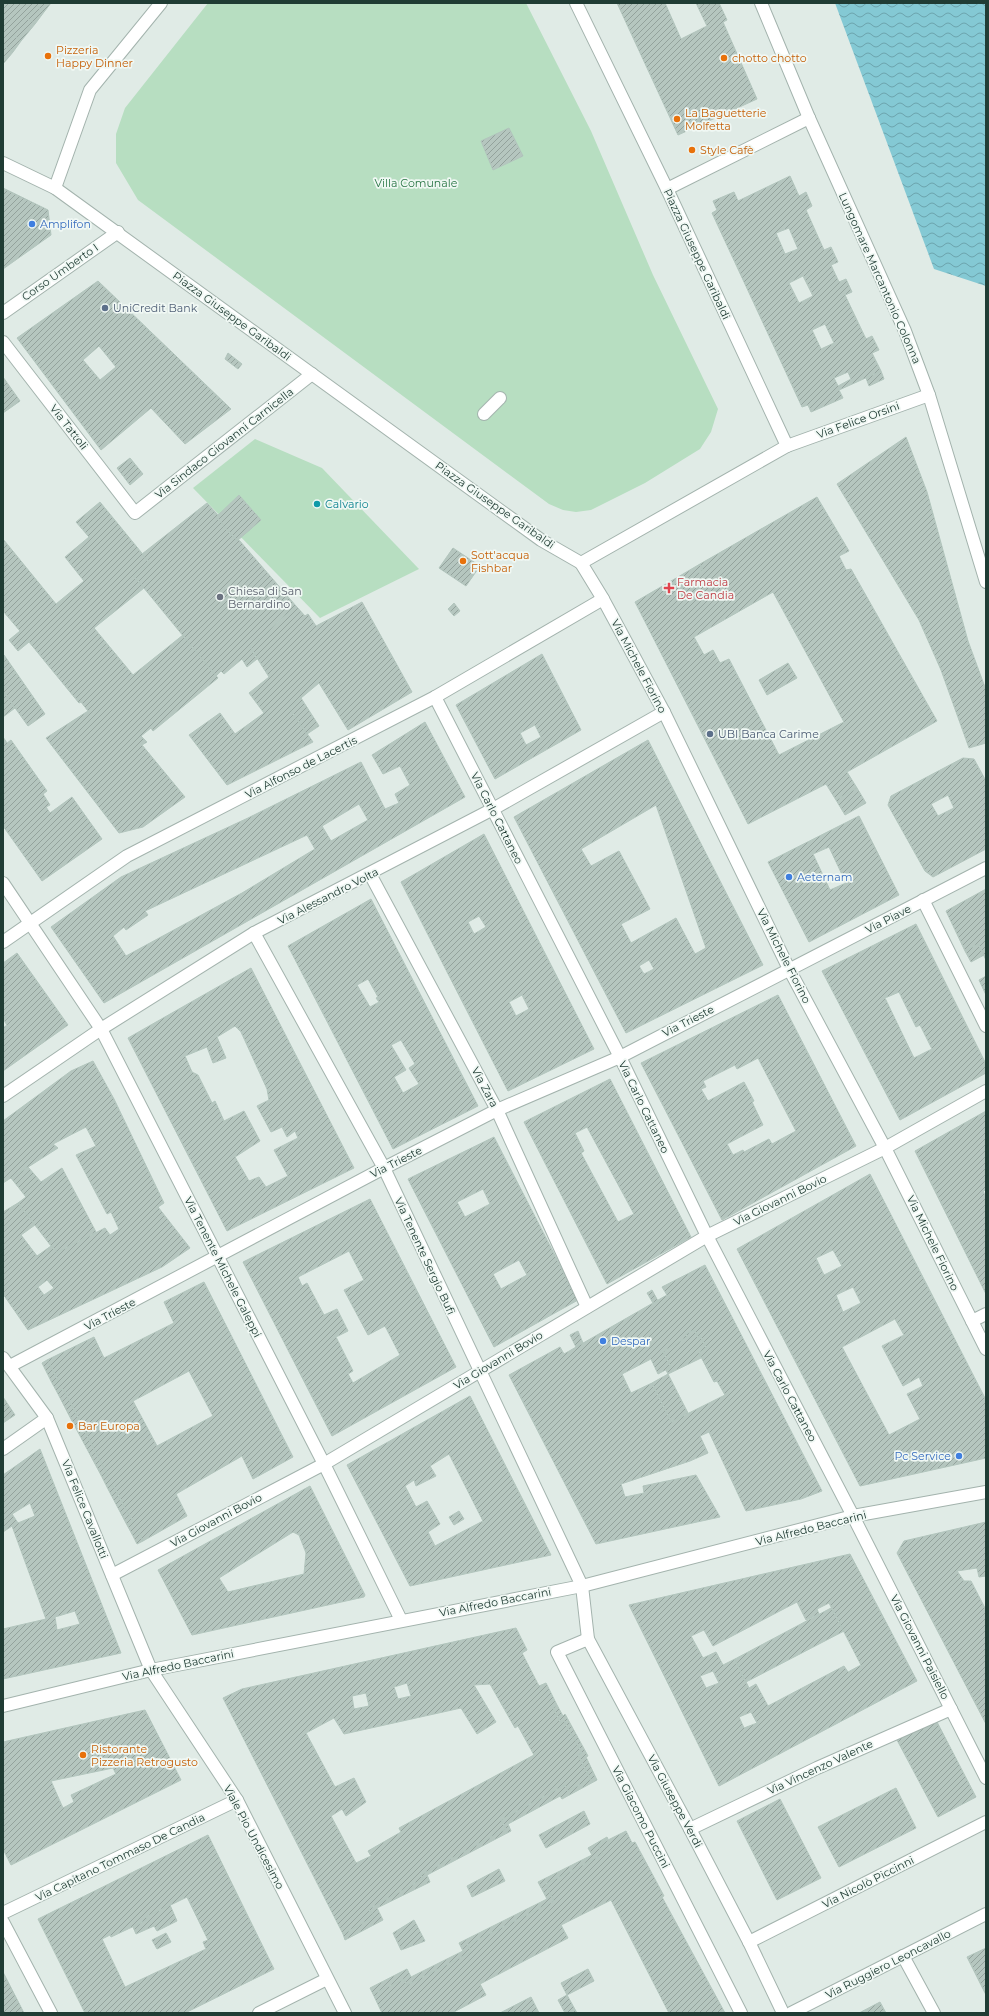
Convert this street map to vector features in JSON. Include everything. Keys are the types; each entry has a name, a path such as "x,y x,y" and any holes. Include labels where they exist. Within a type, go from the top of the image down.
{"street":[{"path":"55,188 90,90 161,3"},
{"name":"Piazza Giuseppe Garibaldi","path":"576,3 787,446"},
{"name":"Lungomare Marcantonio Colonna","path":"761,3 809,118 905,331 929,395 986,582"},
{"path":"666,190 809,118"},
{"name":"Piazza Giuseppe Garibaldi","path":"3,163 55,188 118,232 541,540 581,563"},
{"name":"Corso Umberto I","path":"3,313 118,232"},
{"name":"Via Tattoli","path":"3,342 135,512"},
{"name":"Via Sindaco Giovanni Carnicella","path":"135,512 312,374"},
{"name":"Via Felice Orsini","path":"787,446 929,395"},
{"path":"484,414 500,398"},
{"path":"581,563 787,446"},
{"name":"Via Michele Fiorino","path":"581,563 603,599 664,712 789,969 885,1148 986,1349"},
{"name":"Via Alfonso de Lacertis","path":"3,942 127,856 435,697 603,599"},
{"name":"Via Carlo Cattaneo","path":"435,697 620,1057 707,1236 853,1516"},
{"name":"Via Alessandro Volta","path":"3,1096 101,1029 254,933 493,810 664,712"},
{"name":"Via Piave","path":"789,969 986,868"},
{"name":"Via Zara","path":"370,874 497,1110 586,1307"},
{"name":"Via Tenente Michele Galeppi","path":"3,883 31,922 101,1029 324,1464 401,1620"},
{"path":"924,900 986,1026"},
{"name":"Via Tenente Sergio Bufi","path":"254,933 384,1168 582,1586"},
{"name":"Via Trieste","path":"6,1362 218,1257 384,1168 497,1110 620,1057 789,969"},
{"name":"Via Giovanni Bovio","path":"112,1575 324,1464 707,1236 885,1148 986,1092"},
{"path":"972,1321 986,1314"},
{"name":"Via Felice Cavallotti","path":"6,1362 47,1418 151,1670"},
{"path":"3,1449 47,1418"},
{"name":"Via Alfredo Baccarini","path":"3,1706 151,1670 401,1620 582,1586 853,1516 986,1492"},
{"name":"Via Giovanni Paisiello","path":"853,1516 986,1778"},
{"name":"Via Giuseppe Verdi","path":"582,1586 588,1639 749,1942 783,2013"},
{"name":"Via Giacomo Puccini","path":"588,1639 557,1652 741,2013"},
{"name":"Viale Pio Undicesimo","path":"151,1670 237,1800 344,2013"},
{"name":"Via Vincenzo Valente","path":"690,1829 817,1768 951,1709"},
{"name":"Via Capitano Tommaso De Candia","path":"3,1913 237,1800"},
{"name":"Via Nicolò Piccinni","path":"749,1942 986,1822"},
{"name":"Via Ruggiero Leoncavallo","path":"791,2013 986,1914"},
{"path":"3,1922 52,2013"},
{"path":"904,1956 934,2013"},
{"path":"259,2013 327,1979"}],"green space":[{"name":"Villa Comunale","path":"208,3 526,3 591,131 653,275 718,409 711,432 700,449 645,483 591,510 576,512 563,510 549,504 138,200 116,163 116,134 125,108"},
{"path":"255,439 322,468 419,569 320,618 193,488"}],"water":[{"path":"835,3 986,3 986,286 934,269"}],"building":[{"path":"3,3 51,3 44,12 37,6 27,18 35,24 21,41 14,35 5,46 13,52 3,64"},
{"path":"617,3 665,3 681,39 707,26 696,3 719,3 727,20 723,22 757,99 678,135"},
{"path":"37,6 44,12 35,24 27,18"},
{"path":"14,35 21,41 13,52 5,46"},
{"path":"509,128 523,156 493,170 481,141"},
{"path":"790,176 799,196 806,192 812,206 806,210 824,250 831,247 838,262 831,265 839,282 846,279 852,292 845,295 866,339 872,336 879,350 872,353 881,371 839,390 843,398 811,412 808,405 802,407 712,213 717,210 713,201 734,192 738,201","holes":["789,228 798,249 785,254 776,233","803,276 813,296 799,303 789,283","825,324 834,343 821,349 812,330","848,372 851,379 838,386 834,378"]},
{"path":"3,188 48,210 51,235 3,269"},
{"path":"98,281 231,409 185,444 151,408 101,450 17,338","holes":["99,346 116,367 100,380 83,360"]},
{"path":"228,353 242,364 238,369 225,359"},
{"path":"881,371 884,379 869,386 866,378"},
{"path":"3,377 20,401 3,413"},
{"path":"906,437 927,492 968,641 986,690 986,743 969,748 941,670 919,620 837,484"},
{"path":"130,458 143,474 130,485 117,468"},
{"path":"239,495 261,520 237,541 216,517"},
{"path":"817,497 849,551 839,556 846,570 851,569 937,721 847,772 857,788 836,800 826,784 748,824 635,602 678,577 682,582 703,570 700,564","holes":["773,592 844,722 779,755 729,659 720,663 713,650 704,655 694,637"]},
{"path":"100,502 150,563 134,576 144,588 94,628 133,675 183,635 218,678 153,731 151,728 141,736 147,742 142,745 185,797 143,827 119,833 46,738 88,711 81,702 79,703 29,642 18,651 9,640 20,631 3,611 3,539 56,604 84,581 65,557 89,537 76,522"},
{"name":"Chiesa di San Bernardino","path":"207,503 218,515 216,517 237,541 239,540 296,606 250,647 257,659 247,667 242,659 224,674 221,671 216,676 134,576 150,563 142,554"},
{"path":"453,548 480,566 466,586 439,568"},
{"path":"700,564 703,570 682,582 678,577"},
{"path":"362,602 412,692 348,730 319,683 289,708 313,742 227,785 189,735 220,713 235,734 264,713 249,693 269,677 250,647 296,606 305,616 308,614 316,626"},
{"path":"454,603 460,611 454,616 448,609"},
{"path":"542,654 581,730 495,779 456,705","holes":["535,725 541,737 526,745 520,733"]},
{"path":"4,655 45,714 28,726 3,691"},
{"path":"788,663 797,678 767,695 759,680"},
{"path":"3,691 15,708 3,717"},
{"path":"301,698 319,726 307,734 289,708"},
{"path":"425,722 465,797 104,1003 51,927 121,877 248,818 361,762 385,809 399,803 395,794 410,785 400,766 383,774 372,755","holes":["359,804 368,820 331,841 322,826","307,835 315,849 242,893 126,956 113,936 124,927 126,930 148,915 145,911"]},
{"path":"3,737 7,743 11,740 47,791 43,794 50,805 46,807 50,813 72,797 102,839 42,881 3,826"},
{"path":"648,740 763,965 626,1033 514,817","holes":["656,805 706,948 695,954 676,918 631,943 621,924 650,909 619,851 591,866 581,849","649,960 654,969 644,974 639,966"]},
{"path":"963,758 974,759 986,781 986,849 933,877 925,871 888,805 891,796","holes":["948,795 954,808 938,816 931,804"]},
{"path":"857,788 866,803 845,815 836,800"},
{"path":"859,816 899,895 809,942 768,862","holes":["829,847 846,883 830,890 813,854"]},
{"path":"484,834 594,1049 508,1091 401,882","holes":["479,916 486,927 474,934 468,922","522,995 529,1009 516,1016 509,1002"]},
{"path":"986,889 986,960 978,944 965,951 946,911"},
{"path":"371,899 478,1106 393,1149 288,946","holes":["368,979 378,997 376,998 379,1002 370,1007 357,985","401,1040 415,1064 409,1068 419,1084 403,1093 394,1077 406,1070 391,1045"]},
{"path":"916,924 986,1064 986,1073 900,1120 822,971","holes":["899,992 916,1027 920,1025 932,1049 914,1058 885,998"]},
{"path":"978,944 984,955 971,962 965,951"},
{"path":"17,953 68,1025 3,1071 3,1028 7,1025 3,1019 3,963"},
{"path":"251,968 354,1168 227,1231 128,1038","holes":["235,1026 241,1032 267,1089 269,1100 257,1106 271,1132 282,1127 287,1137 295,1131 298,1138 274,1150 288,1176 266,1187 259,1177 249,1181 235,1157 260,1141 244,1111 224,1121 215,1101 212,1103 198,1075 192,1072 185,1056 207,1047 213,1063 226,1058 217,1037"]},
{"path":"986,976 986,995 979,980"},
{"path":"778,995 856,1146 722,1220 641,1063","holes":["758,1058 796,1131 772,1144 769,1139 744,1152 743,1150 733,1155 727,1144 763,1125 752,1102 754,1101 744,1082 708,1101 701,1089 706,1087 703,1081 735,1065 737,1069"]},
{"path":"93,1061 114,1099 164,1203 158,1207 190,1248 162,1267 28,1330 3,1294 3,1212 18,1203 35,1225 21,1235 37,1256 51,1246 58,1252 105,1228 110,1235 119,1229 111,1212 107,1214 76,1155 96,1146 86,1127 53,1144 58,1148 3,1183 3,1121 71,1071","holes":["47,1280 54,1288 44,1295 38,1287"]},
{"path":"610,1079 691,1237 607,1284 524,1122","holes":["587,1127 634,1214 618,1222 581,1153 584,1151 575,1133"]},
{"path":"986,1111 986,1190 983,1191 986,1197 986,1294 915,1151"},
{"path":"494,1137 578,1300 494,1347 408,1179","holes":["483,1189 490,1204 465,1217 457,1202","519,1260 527,1275 501,1289 493,1274"]},
{"path":"28,1167 41,1182 62,1168 96,1232 58,1252 51,1246 18,1203 26,1197 11,1178"},
{"path":"870,1174 986,1400 986,1458 860,1486 737,1249","holes":["833,1250 842,1266 824,1275 816,1258","853,1287 861,1303 843,1312 836,1295","895,1319 904,1335 882,1346 903,1386 919,1377 923,1386 907,1394 920,1419 889,1435 842,1347"]},
{"path":"370,1199 456,1367 332,1436 243,1262","holes":["349,1251 364,1280 344,1290 368,1335 385,1326 400,1355 353,1383 348,1374 353,1371 336,1337 348,1331 337,1309 324,1315 307,1283 302,1286 298,1277"]},
{"path":"705,1265 822,1491 801,1499 746,1511 709,1432 700,1436 708,1453 690,1461 621,1484 625,1497 644,1493 643,1486 696,1475 720,1517 596,1544 509,1375 560,1347 564,1354 667,1295 662,1287","holes":["694,1330 698,1337 700,1336 706,1348 699,1353 714,1382 717,1381 725,1395 671,1422 652,1383 631,1393 622,1374 651,1359 658,1374 671,1367 663,1352 687,1337 686,1334"]},
{"path":"204,1282 293,1457 253,1479 242,1456 176,1494 187,1516 143,1541 139,1532 133,1536 127,1525 133,1522 113,1486 108,1489 102,1477 107,1474 85,1431 79,1434 73,1423 79,1420 63,1389 57,1392 52,1383 58,1381 47,1360 94,1337 104,1358 174,1323 164,1302","holes":["189,1371 213,1416 157,1446 133,1401"]},
{"path":"652,1290 658,1301 653,1303 647,1293"},
{"path":"694,1330 698,1337 700,1336 706,1348 699,1353 701,1358 668,1374 666,1370 671,1367 663,1352 687,1337 686,1334"},
{"path":"578,1331 583,1343 576,1347 570,1335"},
{"path":"47,1360 58,1381 52,1383 42,1363"},
{"path":"668,1374 688,1413 671,1422 652,1383"},
{"path":"63,1389 79,1420 73,1423 57,1392"},
{"path":"470,1396 551,1555 410,1586 347,1465","holes":["449,1454 483,1521 435,1546 428,1532 440,1524 427,1501 416,1507 405,1486 414,1480 416,1486 436,1476 430,1466"]},
{"path":"3,1397 15,1415 3,1423"},
{"path":"85,1431 107,1474 102,1477 79,1434"},
{"path":"40,1449 121,1653 3,1679 3,1629 46,1619 12,1526 3,1532 3,1475","holes":["30,1503 35,1516 18,1523 12,1514","75,1611 80,1624 57,1630 55,1617"]},
{"path":"113,1486 133,1522 127,1525 108,1489"},
{"path":"310,1486 365,1595 364,1597 192,1635 158,1570","holes":["293,1532 299,1535 306,1553 304,1574 228,1592 219,1578"]},
{"path":"459,1511 464,1519 454,1525 449,1517"},
{"path":"986,1522 986,1576 979,1577 977,1568 957,1571 964,1581 971,1581 986,1610 986,1724 897,1553 904,1541"},
{"path":"139,1532 143,1541 137,1544 133,1536"},
{"path":"850,1554 917,1681 719,1786 629,1605","holes":["797,1602 806,1620 819,1614 817,1609 829,1603 861,1665 848,1672 844,1666 768,1706 756,1684 749,1688 735,1659 723,1665 716,1652 703,1658 691,1636 704,1630 713,1646","713,1671 719,1683 706,1688 700,1676","751,1712 757,1723 744,1728 739,1717"]},
{"path":"831,1608 844,1631 746,1682 735,1659"},
{"path":"516,1628 527,1650 522,1653 539,1686 546,1683 557,1705 553,1708 561,1723 564,1721 582,1753 578,1755 591,1779 568,1791 565,1785 501,1820 506,1829 421,1875 423,1879 369,1909 374,1917 343,1934 223,1698 242,1689","holes":["407,1683 411,1696 398,1699 394,1687","490,1684 515,1728 518,1726 534,1755 399,1828 401,1832 368,1851 371,1856 356,1863 331,1816 342,1809 346,1816 366,1802 354,1778 335,1787 306,1733 334,1718 344,1734 461,1708 477,1734 496,1722 474,1685","366,1693 369,1706 354,1709 352,1696"]},
{"path":"557,1705 563,1716 565,1714 588,1756 586,1757 597,1780 562,1799 560,1796 508,1824 511,1831 427,1875 430,1882 377,1908 383,1920 345,1940 343,1934 374,1917 369,1909 423,1879 421,1875 506,1829 501,1820 565,1785 568,1791 591,1779 578,1755 582,1753 564,1721 561,1723 553,1708"},
{"path":"145,1710 181,1780 11,1865 3,1849 3,1742","holes":["113,1768 116,1774 71,1795 74,1802 63,1808 51,1781"]},
{"path":"936,1720 976,1797 938,1817 897,1740"},
{"path":"896,1788 916,1828 839,1867 818,1827"},
{"path":"780,1799 821,1878 777,1900 737,1821"},
{"path":"584,1811 590,1824 546,1848 539,1835"},
{"path":"626,1831 632,1843 635,1842 664,1896 662,1897 725,2013 669,2013 611,1900 561,1925 568,1938 480,1984 486,1995 452,2013 382,2013 373,1994 404,1979 407,1985 471,1952 467,1945 554,1901 546,1884 603,1854 598,1845"},
{"path":"208,1835 274,1969 185,2013 85,2013 38,1919","holes":["187,1897 208,1940 203,1942 206,1949 125,1987 102,1939 110,1935 111,1937 147,1920 146,1917"]},
{"path":"607,1837 608,1839 598,1845 603,1854 546,1884 554,1901 467,1945 471,1952 407,1985 404,1979 373,1994 370,1988 407,1969 411,1977 463,1951 459,1943 547,1899 538,1882 592,1855 588,1848"},
{"path":"499,1869 505,1881 472,1897 467,1886"},
{"path":"170,1905 177,1921 157,1931 154,1926 136,1934 133,1927 147,1920 146,1917"},
{"path":"414,1920 425,1941 401,1950 393,1933"},
{"path":"166,1933 171,1942 157,1949 152,1940"},
{"path":"986,1948 986,1995 967,1957"},
{"path":"588,1969 594,1981 567,1995 561,1983"},
{"path":"3,1972 24,2013 3,2013"},
{"path":"567,1995 577,2013 565,2013 558,2000"},
{"path":"531,1997 539,2013 500,2013"},
{"path":"880,2002 886,2013 859,2013"}],"place":[{"name":"Pizzeria Happy Dinner","path":"48,56"},
{"name":"chotto chotto","path":"724,58"},
{"name":"La Baguetterie Molfetta","path":"677,119"},
{"name":"Style Cafè","path":"692,150"},
{"name":"Amplifon","path":"32,224"},
{"name":"UniCredit Bank","path":"105,308"},
{"name":"Calvario","path":"317,504"},
{"name":"Sott'acqua Fishbar","path":"463,561"},
{"name":"Farmacia De Candia","path":"669,588"},
{"name":"Chiesa di San Bernardino","path":"220,597"},
{"name":"UBI Banca Carime","path":"710,734"},
{"name":"Aeternam","path":"789,877"},
{"name":"Despar","path":"603,1341"},
{"name":"Bar Europa","path":"70,1426"},
{"name":"Pc Service","path":"959,1456"},
{"name":"Ristorante Pizzeria Retrogusto","path":"83,1755"}]}
